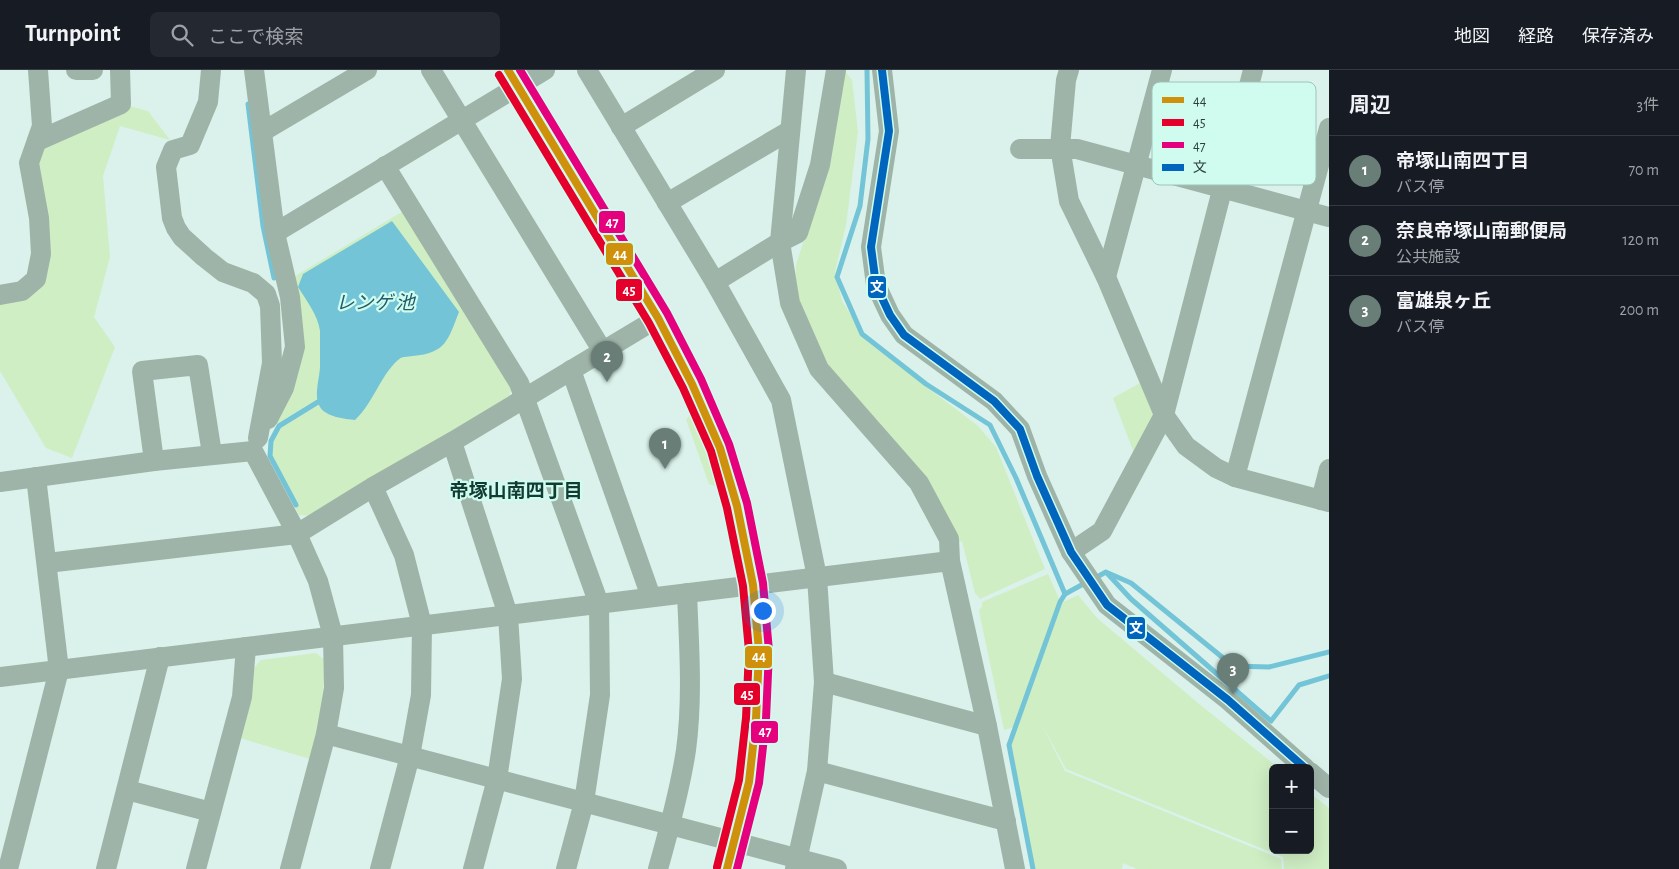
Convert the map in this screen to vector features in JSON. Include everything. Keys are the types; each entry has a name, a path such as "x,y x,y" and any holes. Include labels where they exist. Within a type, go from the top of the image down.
{"street":[{"path":"0,295 22,292 36,280 41,254 39,218 29,163 42,126 38,70"},
{"path":"76,70 93,70"},
{"path":"37,141 120,104 120,70"},
{"path":"211,70 208,102 190,145 173,150 166,167 172,218 182,237 204,257 223,272 253,283 266,294 270,306 272,363 256,444 318,581 333,636 334,688 326,734 290,869"},
{"path":"254,70 275,233 290,297 294,347 284,388 256,444"},
{"path":"262,132 367,70"},
{"path":"431,70 602,350"},
{"path":"275,233 462,120 513,78 545,70"},
{"path":"587,70 715,282 781,400 817,577 824,682 817,771 796,864"},
{"path":"621,127 715,70"},
{"path":"796,70 780,242 790,304 819,369 919,483 949,538 950,561 987,726 1015,869"},
{"path":"715,282 798,233 820,165 836,70"},
{"path":"882,70 889,132 871,247 876,285 890,315 904,335 994,400 1020,429 1037,476 1071,552 1107,604 1228,700 1300,764"},
{"path":"1069,70 1066,80 1060,147 1069,201 1106,277 1164,415 1186,446 1216,468 1235,477 1325,501 1329,469"},
{"path":"513,78 658,318 692,384 720,448 736,506 753,585 759,652 756,719 749,782 727,869"},
{"path":"1106,277 1152,108"},
{"path":"1316,177 1329,128"},
{"path":"667,204 789,131"},
{"path":"1020,149 1060,147 1077,149 1152,168"},
{"path":"386,166 519,383 598,604 600,695 584,802 566,869"},
{"path":"1214,185 1329,217"},
{"path":"1235,477 1314,185"},
{"path":"1071,552 1102,531 1164,415 1221,187"},
{"path":"47,563 297,534 658,318"},
{"path":"154,461 142,371 198,365 212,454"},
{"path":"570,370 651,597"},
{"path":"452,442 508,615 512,680 497,779 473,869"},
{"path":"0,482 212,454 256,444"},
{"path":"8,869 58,670 36,477"},
{"path":"373,487 404,555 422,625 421,695 410,756 380,869"},
{"path":"0,677 950,561"},
{"path":"658,869 670,825 686,749 690,668 687,593"},
{"path":"196,869 242,697 246,647"},
{"path":"106,869 160,657"},
{"path":"824,682 987,726"},
{"path":"326,734 734,842 796,864 837,869"},
{"path":"817,771 1006,821"},
{"path":"1314,775 1329,788"},
{"path":"127,790 212,812"}],"green space":[{"path":"844,70 852,80 858,132 846,225 835,272 842,301 868,342 978,426 996,447 1045,569 980,599 975,593 962,541 958,542 831,371 799,305 795,282 796,265 826,170"},
{"path":"125,105 148,111 170,140 120,126 103,176 110,257 94,317 115,347 72,458 46,448 0,371 0,301 35,288 35,164 40,147"},
{"path":"405,210 513,386 508,398 313,516 299,515 268,456 269,440 278,425 275,423 288,399 292,278"},
{"path":"1140,383 1155,415 1134,453 1113,398"},
{"path":"691,415 694,417 717,483 714,486 709,484 686,419"},
{"path":"1048,574 1061,603 1078,595 1097,618 1274,764 1269,764 1269,851 1066,769 1041,723 1065,771 1281,859 1282,869 1137,869 1123,863 1122,869 1034,869 1010,746 1019,726 1004,730 979,611 982,602"},
{"path":"316,653 326,661 319,727 310,759 240,738 253,669 261,660"},
{"path":"1314,796 1329,808 1329,869 1284,869 1283,857 1276,854 1314,854"}],"water":[{"name":"レンゲ 池","path":"392,221 459,312 452,330 439,348 433,352 403,357 392,366 362,413 355,420 336,417 323,410 318,403 317,393 320,366 319,325 298,287 303,274"}],"waterway":[{"path":"867,70 868,139 860,206 837,277 862,334 926,384 990,425 1016,478 1065,594 1087,582"},
{"path":"248,104 263,226 274,278"},
{"path":"296,505 270,456 271,441 279,426 318,402"},
{"path":"1095,578 1106,572 1131,599 1271,721 1299,685 1329,676"},
{"path":"1108,573 1131,583 1233,666 1269,667 1329,652"},
{"path":"1033,869 1009,745 1060,602 1065,594"}],"transit line":[{"name":"44","path":"508,70 658,318 692,384 720,448 737,506 753,585 759,651 756,719 749,782 727,869"},
{"name":"47","path":"520,70 667,313 701,379 729,444 747,503 763,583 769,651 766,719 759,783 737,869"},
{"name":"文","path":"882,70 889,131 871,247 876,285 890,315 904,335 994,401 1020,429 1037,476 1071,552 1107,605 1228,700 1300,764"},
{"name":"45","path":"499,75 649,323 683,388 711,451 727,508 743,586 749,651 746,718 739,780 717,867"}],"place":[{"name":"奈良帝塚山南郵便局","path":"607,382"},
{"name":"帝塚山南四丁目","path":"665,469"},
{"name":"富雄泉ヶ丘","path":"1233,694"}],"district":[{"name":"帝塚山南四丁目","path":"516,490"}]}
